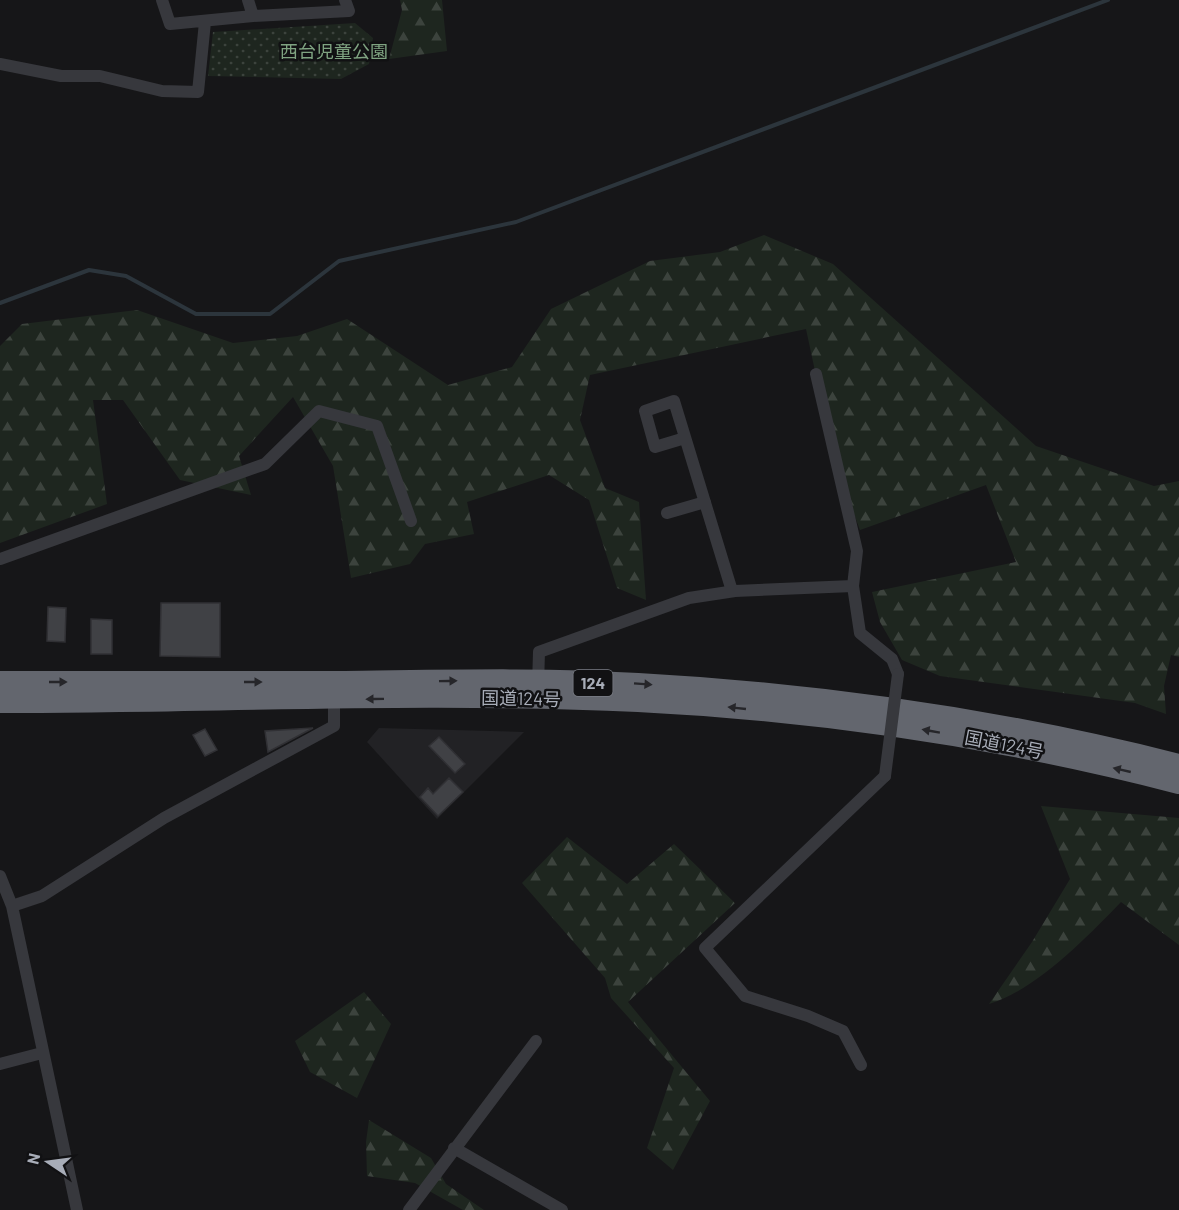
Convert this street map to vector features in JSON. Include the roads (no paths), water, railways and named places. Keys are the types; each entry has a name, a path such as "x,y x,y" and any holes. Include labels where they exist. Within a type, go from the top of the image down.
{"highway":[{"name":"国道124号","path":"0,682 334,691"},
{"name":"国道124号","path":"0,702 334,691 538,690 635,684 827,699 1040,732 1179,765"},
{"name":"国道124号","path":"538,690 835,718 921,730 1036,750 1179,783"}],"street":[{"path":"162,0 170,24 253,16 349,11 345,0"},
{"path":"248,0 253,16"},
{"path":"0,64 61,76 100,76 162,91 198,92 205,22"},
{"path":"816,374 857,551 853,586 860,633 892,659 898,674 885,776 705,948 745,996 808,1016 843,1031 861,1065"},
{"path":"0,559 265,464 318,411 377,426 411,521"},
{"path":"685,438 732,591"},
{"path":"667,513 705,502"},
{"path":"538,690 539,652 689,598 732,591 853,586"},
{"path":"12,906 42,896 164,818 334,726 334,691"},
{"path":"0,876 12,906 77,1210"},
{"path":"409,1210 536,1041"},
{"path":"0,1064 42,1053"},
{"path":"454,1148 562,1210"}],"waterway":[{"path":"0,303 89,270 126,276 196,314 270,314 339,261 516,222 1108,0"}],"park label":[{"name":"西台児童公園","path":"334,52"}]}
